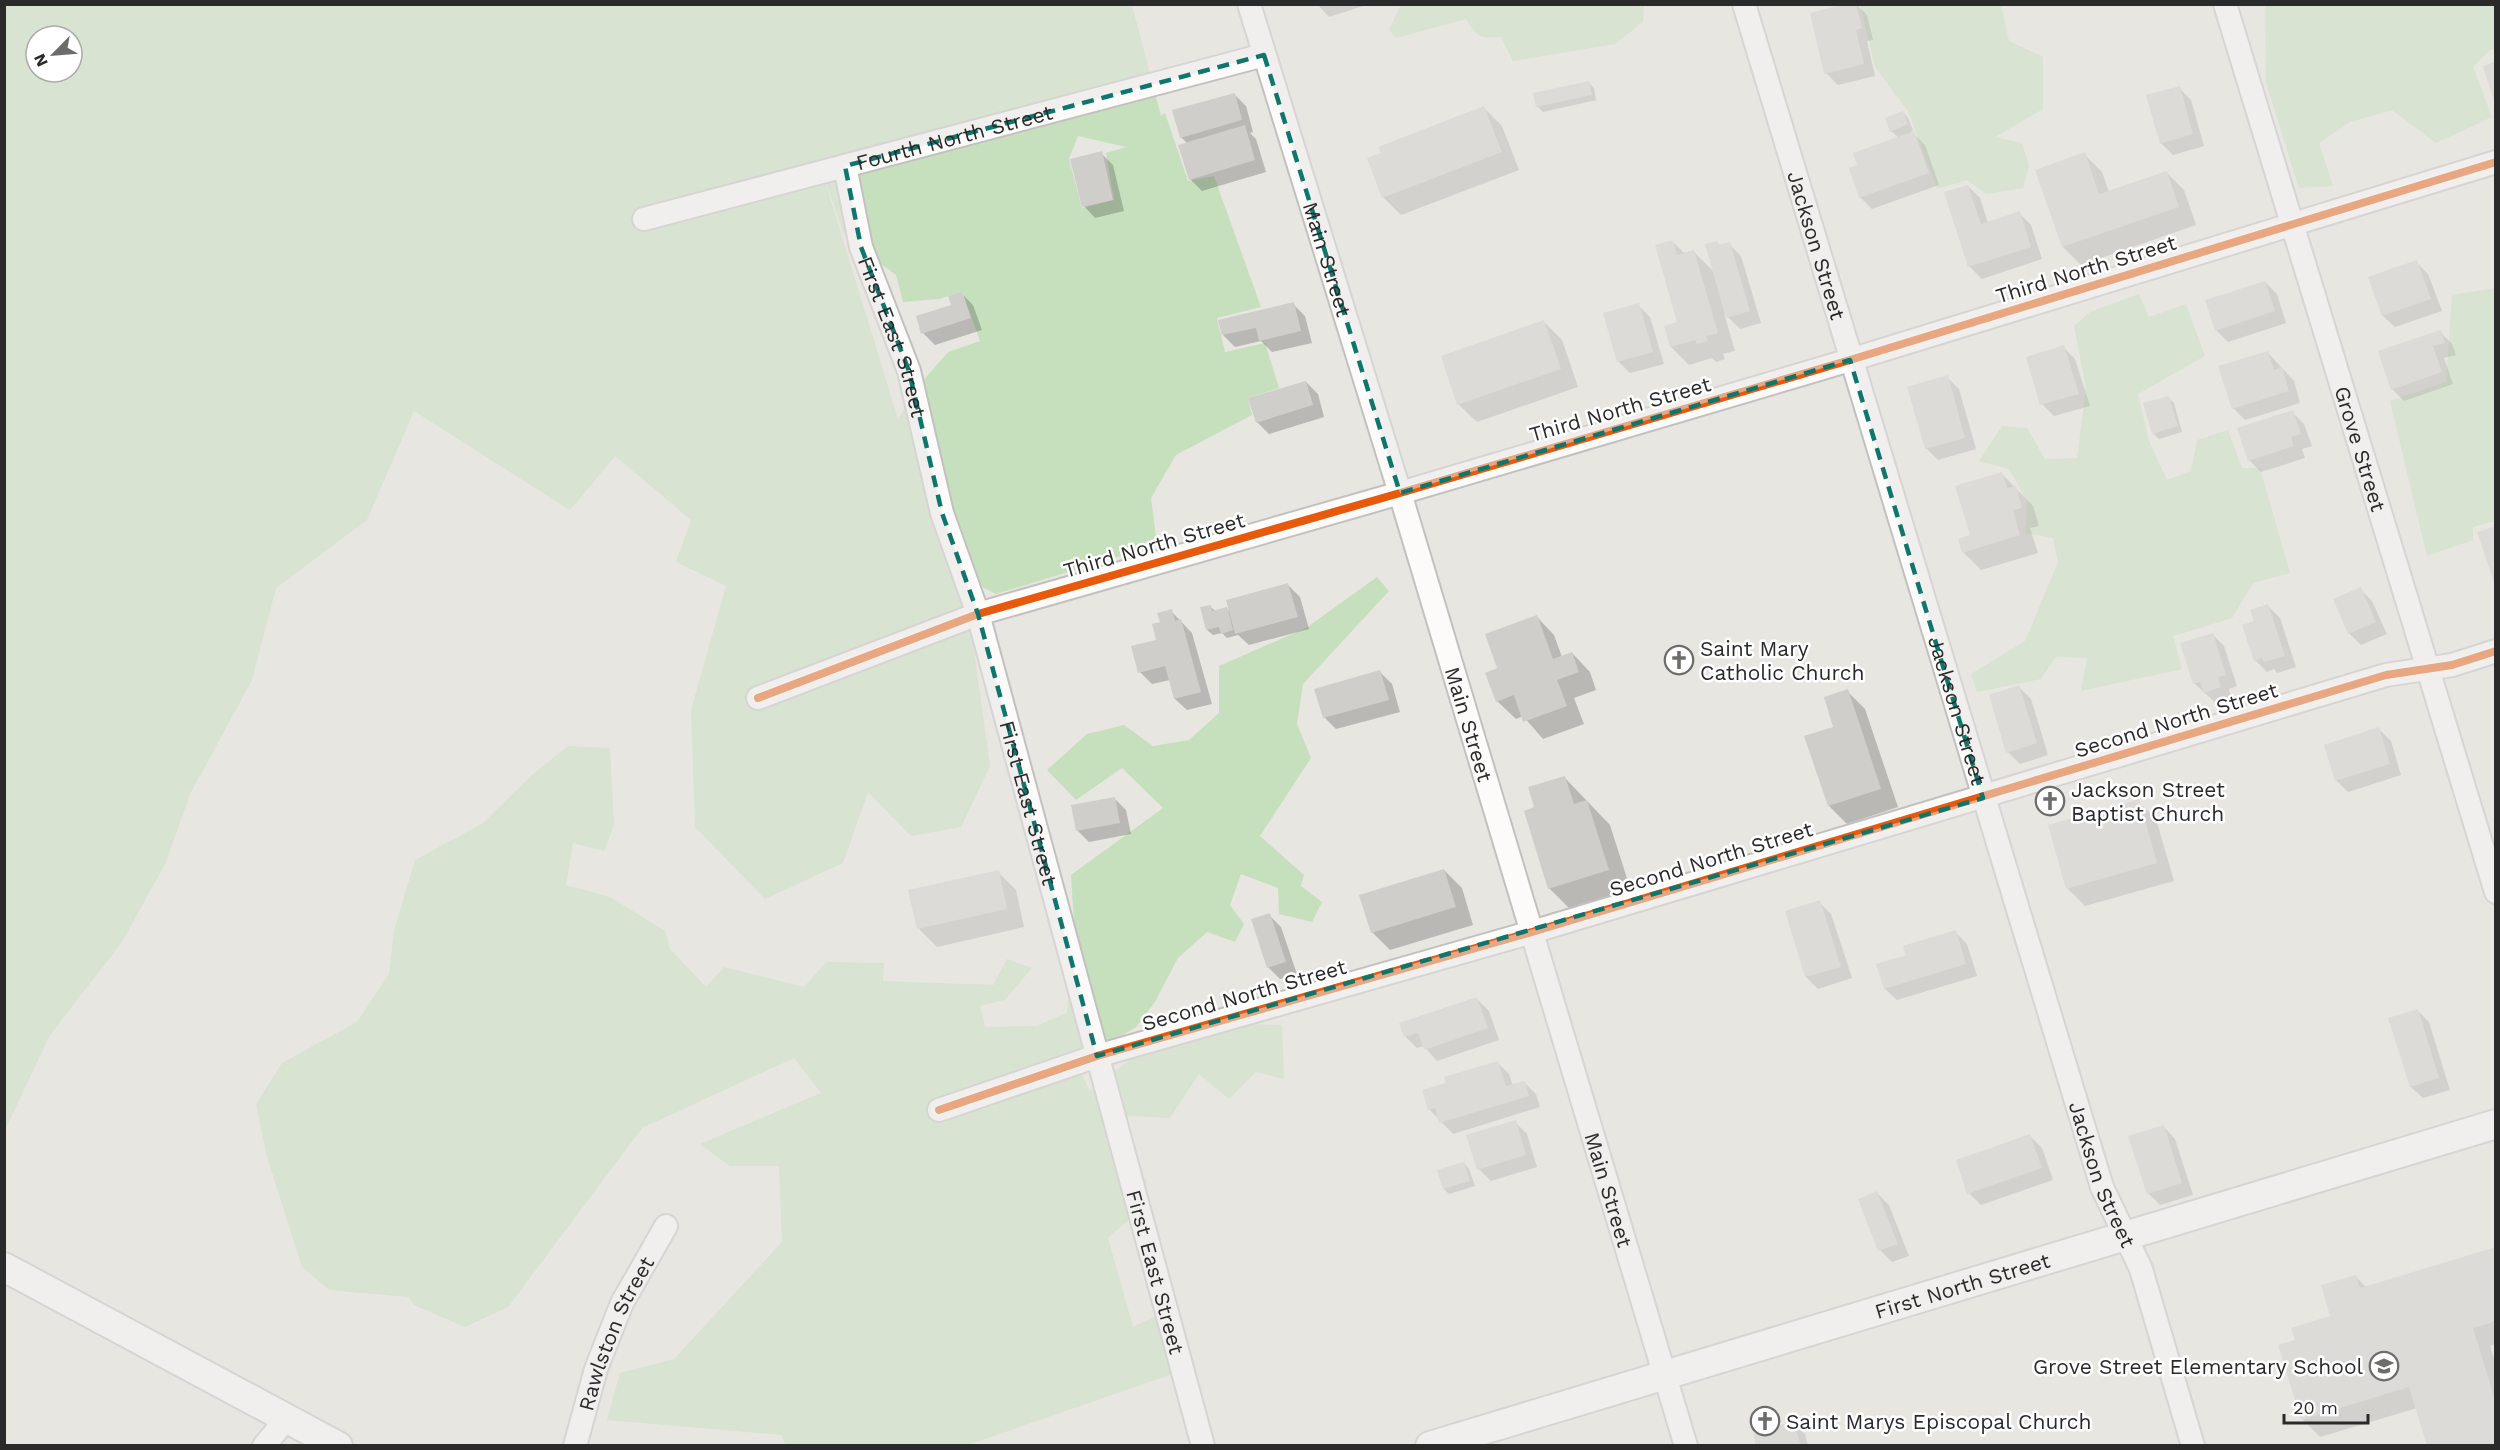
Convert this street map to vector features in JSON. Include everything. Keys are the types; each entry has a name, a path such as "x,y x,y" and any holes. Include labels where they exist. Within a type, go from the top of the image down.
{"street":[{"name":"Main Street","path":"1249,4 1400,493 1686,1446"},
{"name":"Jackson Street","path":"1744,4 2102,1187 2141,1269 2193,1446"},
{"name":"Grove Street","path":"2225,4 2426,669 2496,892"},
{"name":"Fourth North Street","path":"644,219 1264,55"},
{"name":"Third North Street","path":"758,698 978,614 1400,493 1850,360 2496,162"},
{"name":"First East Street","path":"845,166 861,247 909,371 942,513 978,614 1203,1446"},
{"name":"Second North Street","path":"939,1110 1097,1056 1532,932 2386,675 2452,665 2496,651"},
{"name":"First North Street","path":"1430,1446 2124,1234 2496,1124"},
{"name":"Rawlston Street","path":"575,1446 596,1369 622,1303 666,1226"},
{"path":"4,1267 338,1446"},
{"path":"264,1446 287,1418"}],"highlighted area":[{"path":"1264,55 1400,493 1850,360 1983,798 1097,1056 978,614 942,513 909,371 861,247 845,166"}],"green space":[{"path":"1401,4 1644,5 1643,22 1615,44 1513,61 1501,37 1480,36 1466,19 1396,38 1389,30"},
{"path":"5,5 1132,5 1161,116 1165,113 1188,181 1214,176 1261,307 1217,318 1225,352 1265,343 1279,388 1248,398 1252,415 1176,455 1151,498 1157,545 996,594 968,580 914,391 948,352 980,341 962,291 939,299 903,302 896,275 845,237 821,168 898,419 912,397 965,584 990,766 961,827 911,836 868,792 843,863 765,899 695,827 691,710 726,586 676,562 691,520 615,456 570,510 414,411 367,520 276,588 252,680 190,794 166,862 122,942 50,1035 5,1130","holes":["1078,136 1126,147 1106,153 1114,200 1082,208 1069,159"]},
{"path":"1860,5 2001,5 2009,41 2043,57 2043,109 1995,137 2022,143 2029,166 2023,188 1986,194 1967,180 1937,189 1908,111 1875,67"},
{"path":"2265,5 2495,5 2495,49 2490,50 2473,67 2492,117 2436,143 2392,110 2350,122 2319,143 2333,186 2299,188 2266,83"},
{"path":"2495,288 2495,521 2473,527 2473,540 2427,556 2390,401 2446,382 2452,295"},
{"path":"2139,294 2149,317 2186,304 2205,356 2138,394 2149,441 2167,480 2191,471 2197,440 2228,430 2242,468 2260,468 2290,573 2253,583 2232,618 2173,636 2182,669 2081,691 2087,658 2056,657 2041,679 1977,692 1971,674 2025,641 2058,562 2053,538 2026,533 2027,501 2009,469 1979,461 2002,426 2027,428 2045,459 2077,458 2086,388 2074,326 2090,312"},
{"path":"1377,577 1389,591 1303,684 1297,724 1311,758 1260,836 1304,875 1301,886 1322,902 1312,922 1279,914 1278,888 1241,874 1230,905 1244,924 1235,942 1207,932 1178,958 1155,1002 1136,1027 1076,1063 1090,1091 1161,1035 1204,1024 1282,1025 1284,1079 1256,1072 1229,1099 1199,1074 1170,1118 1128,1116 1105,1139 1147,1181 1138,1212 1108,1238 1133,1327 1166,1311 1178,1372 968,1445 786,1445 781,1435 607,1420 620,1373 674,1359 782,1242 779,1166 730,1166 700,1144 821,1093 794,1058 642,1128 508,1307 465,1327 414,1305 409,1297 329,1290 302,1267 267,1157 256,1104 282,1063 357,1022 389,974 394,931 415,860 482,824 532,775 568,746 610,748 614,825 604,851 573,843 566,885 610,897 665,931 670,949 706,987 724,967 804,987 826,962 884,963 883,981 993,985 1007,959 1032,968 1005,1000 980,1006 985,1027 1036,1026 1067,1013 1074,923 1071,875 1163,808 1122,768 1076,800 1047,770 1087,734 1124,725 1153,746 1189,740 1219,713 1219,666 1306,628"}],"building":[{"path":"1845,4 1856,4 1862,28 1856,30 1864,64 1824,74 1810,13"},
{"path":"2496,61 2496,103 2495,103 2483,66"},
{"path":"1589,81 1592,95 1536,107 1533,93"},
{"path":"2180,86 2193,134 2160,144 2146,95"},
{"path":"1235,93 1242,120 1180,138 1172,110"},
{"path":"1484,106 1502,152 1382,198 1367,158 1381,153 1378,147"},
{"path":"1903,111 1908,124 1890,132 1885,118"},
{"path":"1245,125 1255,160 1189,180 1178,145"},
{"path":"1914,131 1929,173 1859,198 1849,168 1857,165 1853,153"},
{"path":"1102,151 1113,200 1082,207 1070,159"},
{"path":"2085,152 2099,194 2167,171 2179,207 2062,247 2035,170"},
{"path":"1968,185 1981,224 2020,211 2031,247 1968,267 1944,192"},
{"path":"1673,240 1677,255 1694,250 1718,333 1706,336 1708,341 1697,344 1695,340 1670,347 1664,326 1677,322 1655,245"},
{"path":"1717,241 1719,245 1730,242 1750,311 1726,318 1705,244"},
{"path":"2417,260 2431,299 2382,316 2368,277"},
{"path":"2265,281 2275,311 2215,331 2205,300"},
{"path":"962,291 971,318 921,334 916,316 951,305 948,296"},
{"path":"1294,302 1301,331 1259,341 1256,328 1222,335 1218,320"},
{"path":"1639,303 1653,352 1617,362 1603,313"},
{"path":"1544,320 1561,369 1457,405 1441,356"},
{"path":"2441,330 2445,343 2433,346 2442,372 2391,390 2378,351"},
{"path":"2064,345 2079,394 2040,405 2026,357"},
{"path":"2268,351 2274,370 2282,367 2289,391 2232,409 2218,366"},
{"path":"1948,375 1965,438 1925,449 1907,387"},
{"path":"1306,381 1313,405 1256,423 1248,398"},
{"path":"2169,396 2178,426 2152,434 2143,403"},
{"path":"2293,410 2301,434 2291,437 2294,446 2248,461 2237,428"},
{"path":"2002,472 2007,488 2016,486 2022,508 2013,510 2020,535 1962,553 1958,539 1970,535 1955,486"},
{"path":"2496,526 2496,585 2495,585 2477,532"},
{"path":"1288,583 1298,617 1235,634 1226,600"},
{"path":"2361,587 2376,622 2348,634 2333,599"},
{"path":"2268,604 2285,656 2264,662 2262,658 2254,661 2242,625 2254,621 2250,610"},
{"path":"1211,605 1212,611 1227,607 1233,630 1221,634 1219,627 1206,630 1200,607"},
{"path":"1172,609 1175,621 1181,619 1201,692 1174,699 1165,666 1138,673 1131,646 1156,640 1152,624 1160,622 1157,613"},
{"path":"1537,615 1553,659 1572,652 1579,672 1557,680 1567,706 1523,722 1514,695 1496,702 1485,673 1497,668 1485,634"},
{"path":"2213,633 2226,675 2218,677 2221,687 2204,693 2200,682 2193,684 2180,643"},
{"path":"1380,670 1389,700 1323,718 1314,689"},
{"path":"2019,685 2037,743 2006,753 1989,695"},
{"path":"1848,689 1881,789 1828,806 1804,736 1833,727 1824,697"},
{"path":"2379,727 2390,764 2335,781 2324,745"},
{"path":"1565,776 1574,804 1587,800 1609,870 1548,889 1524,811 1534,807 1528,787"},
{"path":"1115,797 1120,823 1076,831 1071,805"},
{"path":"2139,799 2157,863 2066,889 2048,825"},
{"path":"1444,869 1456,907 1371,933 1359,895"},
{"path":"999,870 1007,909 917,929 908,890"},
{"path":"1820,900 1841,967 1805,977 1785,911"},
{"path":"1270,913 1286,962 1267,968 1251,919"},
{"path":"1956,930 1966,964 1884,989 1876,964 1906,955 1903,946"},
{"path":"1477,997 1488,1028 1424,1050 1418,1033 1404,1037 1399,1023"},
{"path":"2418,1009 2439,1078 2410,1087 2388,1018"},
{"path":"1498,1061 1506,1086 1525,1081 1529,1096 1439,1123 1435,1108 1428,1110 1422,1090 1446,1083 1444,1077"},
{"path":"1516,1120 1526,1155 1477,1170 1466,1135"},
{"path":"2164,1125 2182,1183 2147,1194 2128,1136"},
{"path":"2030,1134 2042,1168 1967,1194 1956,1160"},
{"path":"1464,1162 1470,1181 1443,1189 1437,1170"},
{"path":"1877,1191 1898,1244 1878,1251 1858,1199"},
{"name":"Grove Street Elementary School","path":"2496,1247 2496,1321 2473,1328 2496,1403 2496,1446 2427,1446 2409,1387 2301,1420 2278,1345 2295,1340 2291,1328 2330,1316 2321,1285 2356,1275 2360,1288"},
{"path":"1793,1421 1801,1446 1756,1446 1753,1434"}],"cycle path":[{"path":"758,698 978,614 1400,493 1850,360 2496,162"},
{"path":"939,1110 1097,1056 1532,932 2386,675 2452,665 2496,651"}],"place":[{"name":"Saint Mary Catholic Church","path":"1679,660"},
{"name":"Jackson Street Baptist Church","path":"2050,801"},
{"name":"Grove Street Elementary School","path":"2384,1366"},
{"name":"Saint Marys Episcopal Church","path":"1765,1421"}]}
